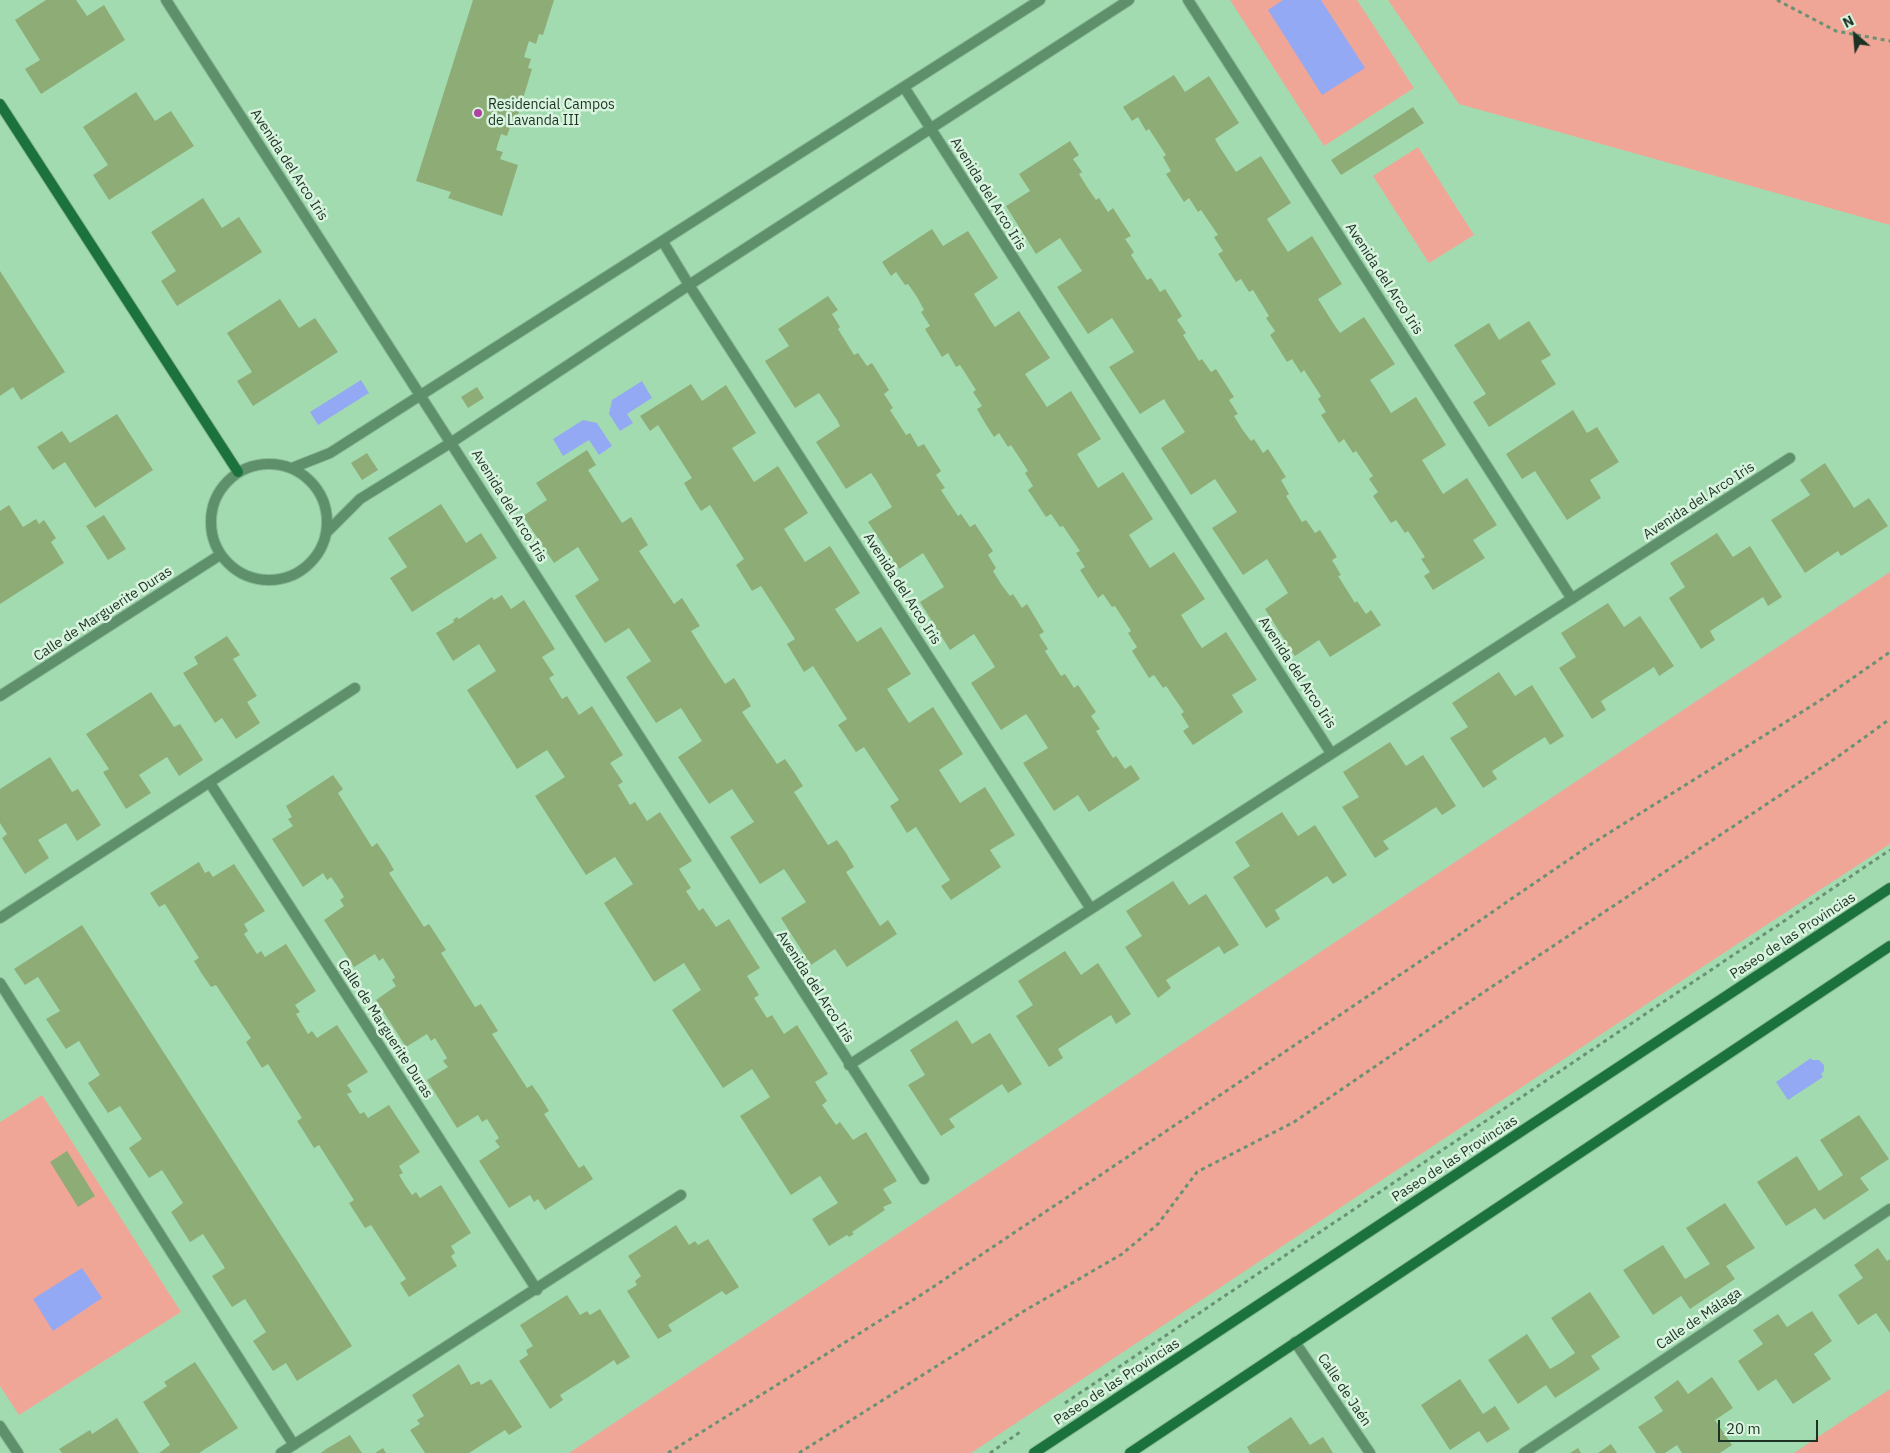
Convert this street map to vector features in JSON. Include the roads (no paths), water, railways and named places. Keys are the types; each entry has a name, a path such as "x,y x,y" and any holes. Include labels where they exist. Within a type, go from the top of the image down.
{"street":[{"name":"Avenida del Arco Iris","path":"166,0 452,442 849,1065 924,1179"},
{"path":"292,468 330,453 1040,0"},
{"name":"Avenida del Arco Iris","path":"327,532 360,499 452,442 689,285 1130,0"},
{"name":"Avenida del Arco Iris","path":"1188,0 1572,598"},
{"name":"Avenida del Arco Iris","path":"904,87 1331,753"},
{"path":"0,104 238,472"},
{"name":"Avenida del Arco Iris","path":"663,242 1091,909"},
{"name":"Avenida del Arco Iris","path":"849,1065 1790,458"},
{"path":"274,463 292,468 309,478 320,494 327,512 327,532 320,551 307,566 291,576 271,581 252,578 234,570 220,555 212,538 210,519 214,501 224,484 238,472 255,465 274,463"},
{"name":"Calle de Marguerite Duras","path":"0,696 220,555"},
{"path":"0,918 355,688"},
{"name":"Calle de Marguerite Duras","path":"210,783 537,1290"},
{"name":"Paseo de las Provincias","path":"1034,1453 1890,888"},
{"path":"1130,1453 1890,946"},
{"path":"0,983 294,1444"},
{"path":"281,1453 681,1196"},
{"name":"Calle de Málaga","path":"1524,1453 1890,1209"},
{"name":"Calle de Jaén","path":"1295,1342 1370,1453"},
{"path":"0,1426 18,1453"}],"water":[{"path":"1283,0 1321,0 1365,68 1322,95 1268,10"},
{"path":"361,380 369,393 318,425 310,412"},
{"path":"642,381 652,398 627,414 633,423 620,431 609,414 612,400"},
{"path":"583,420 597,423 612,446 599,455 589,440 563,456 553,439"},
{"path":"1811,1058 1812,1060 1819,1060 1824,1065 1824,1071 1821,1074 1823,1077 1788,1100 1776,1082"},
{"path":"82,1268 102,1298 53,1331 33,1299"}],"place":[{"name":"Residencial Campos de Lavanda III","path":"478,113"}]}
